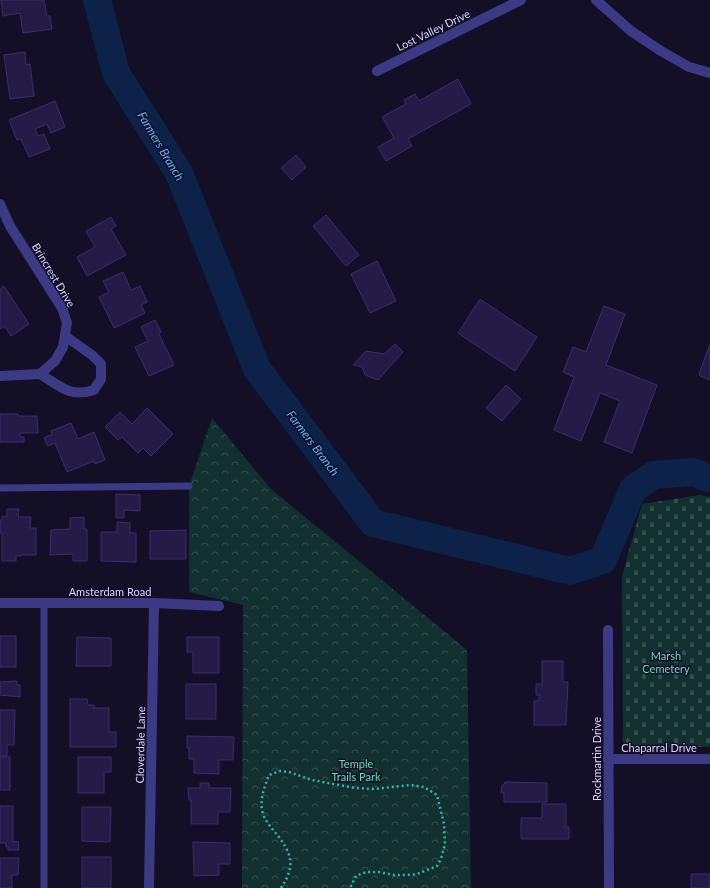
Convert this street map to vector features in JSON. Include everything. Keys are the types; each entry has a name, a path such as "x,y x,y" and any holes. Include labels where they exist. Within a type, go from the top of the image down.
{"street":[{"name":"Lost Valley Drive","path":"377,71 522,0"},
{"path":"596,0 631,31 661,51 689,67 710,73"},
{"name":"Brincrest Drive","path":"0,204 10,226 62,308 67,323 63,347 54,361 40,374"},
{"path":"0,376 40,374 70,392 84,394 94,390 101,379 101,364 92,355 65,336"},
{"name":"Amsterdam Road","path":"0,603 154,603 219,606"},
{"name":"Cloverdale Lane","path":"149,888 154,603"},
{"name":"Rockmartin Drive","path":"608,630 609,888"},
{"name":"Chaparral Drive","path":"608,760 710,759"}],"lane":[{"path":"0,488 189,486"},
{"path":"44,603 44,888"}],"path":[{"path":"281,888 288,877 291,865 289,855 281,840 268,824 263,813 262,792 269,775 280,771 289,772 312,780 355,788 374,789 411,785 424,787 437,795 444,824 445,844 437,866 417,874 406,876 379,872 366,872 356,876 350,888"}],"green space":[{"name":"Temple Trails Park","path":"212,418 271,489 467,650 471,888 242,888 243,605 189,592 189,486"},
{"name":"Marsh Cemetery","path":"700,495 710,497 710,747 623,747 622,576 642,504"}],"building":[{"path":"1,0 44,0 47,16 50,16 52,29 23,33 20,13 3,16"},
{"path":"25,52 26,65 30,64 34,96 10,99 4,55"},
{"path":"458,79 471,104 408,139 412,146 386,161 378,147 394,138 382,117 406,104 404,100 415,94 419,101"},
{"path":"55,101 65,127 51,133 47,124 35,129 38,136 44,134 50,149 29,157 21,139 17,140 9,120"},
{"path":"296,155 306,167 292,180 281,168"},
{"path":"326,215 359,255 346,266 313,226"},
{"path":"111,217 116,226 111,229 126,255 87,276 77,257 95,247 86,231"},
{"path":"377,261 396,301 370,313 351,274"},
{"path":"123,272 131,290 140,286 147,302 141,305 145,313 114,328 99,297 109,292 103,281"},
{"path":"4,286 29,324 11,336 5,326 0,329 0,289"},
{"path":"480,299 537,337 515,371 458,333"},
{"path":"604,306 625,314 606,365 657,385 632,453 604,442 620,401 600,393 581,441 554,430 574,377 563,372 573,347 586,352"},
{"path":"155,320 161,332 159,334 174,365 149,376 135,347 148,341 141,327"},
{"path":"395,344 403,352 378,380 365,375 362,367 353,365 366,351 384,354"},
{"path":"710,344 710,380 700,376 699,374"},
{"path":"506,385 521,399 502,421 486,408"},
{"path":"147,408 173,434 151,456 143,448 138,453 122,437 118,440 105,427 120,412 132,424"},
{"path":"0,414 37,416 38,433 20,433 20,437 24,437 24,442 0,442"},
{"path":"71,423 78,439 94,432 105,460 95,464 94,461 67,472 55,443 48,446 44,438 52,434 51,431"},
{"path":"116,494 140,495 140,511 124,510 124,518 116,518"},
{"path":"7,509 19,509 18,517 31,517 30,528 36,528 36,555 16,556 16,561 2,561 2,533 0,533 0,520 2,520 2,517 7,516"},
{"path":"84,517 84,529 87,529 87,561 73,561 73,554 50,555 51,530 70,529 70,518"},
{"path":"117,522 130,523 130,533 136,533 136,562 101,561 101,532 117,532"},
{"path":"186,530 186,559 150,559 150,531"},
{"path":"0,636 16,636 16,667 0,667"},
{"path":"77,637 111,638 111,666 76,666"},
{"path":"187,637 219,637 219,673 193,673 193,652 187,652"},
{"path":"542,661 563,661 563,682 568,682 566,725 534,725 534,701 539,701 539,695 536,695 536,684 542,684"},
{"path":"17,681 17,685 20,685 20,697 0,695 0,682"},
{"path":"186,684 216,684 216,719 186,719"},
{"path":"70,699 87,699 88,705 94,705 94,708 109,708 109,732 116,732 116,747 70,747"},
{"path":"0,710 15,710 14,745 7,745 7,756 0,756"},
{"path":"187,736 234,737 233,760 219,760 219,774 194,773 194,759 189,759"},
{"path":"0,757 10,757 10,790 0,790"},
{"path":"78,757 111,757 111,772 104,772 104,793 78,793"},
{"path":"505,782 547,783 547,802 504,802 504,793 501,793 502,785 504,785"},
{"path":"200,783 209,783 209,788 231,788 230,812 218,812 218,824 191,824 191,800 189,800 188,788 200,788"},
{"path":"542,804 566,804 566,827 569,827 569,839 521,839 521,818 542,818"},
{"path":"0,806 13,806 13,842 18,841 19,850 8,850 6,843 0,843"},
{"path":"82,807 111,807 110,842 82,841"},
{"path":"193,842 230,843 230,864 219,864 219,875 194,876"},
{"path":"82,857 111,857 111,888 82,888"},
{"path":"0,858 19,858 18,875 12,875 12,888 0,888"},
{"path":"691,874 710,874 710,888 691,888"}],"waterway":[{"name":"Farmers Branch","path":"97,0 116,73 179,173 257,369 373,523 570,571 603,560 633,489 654,475 693,472 710,479"}]}
